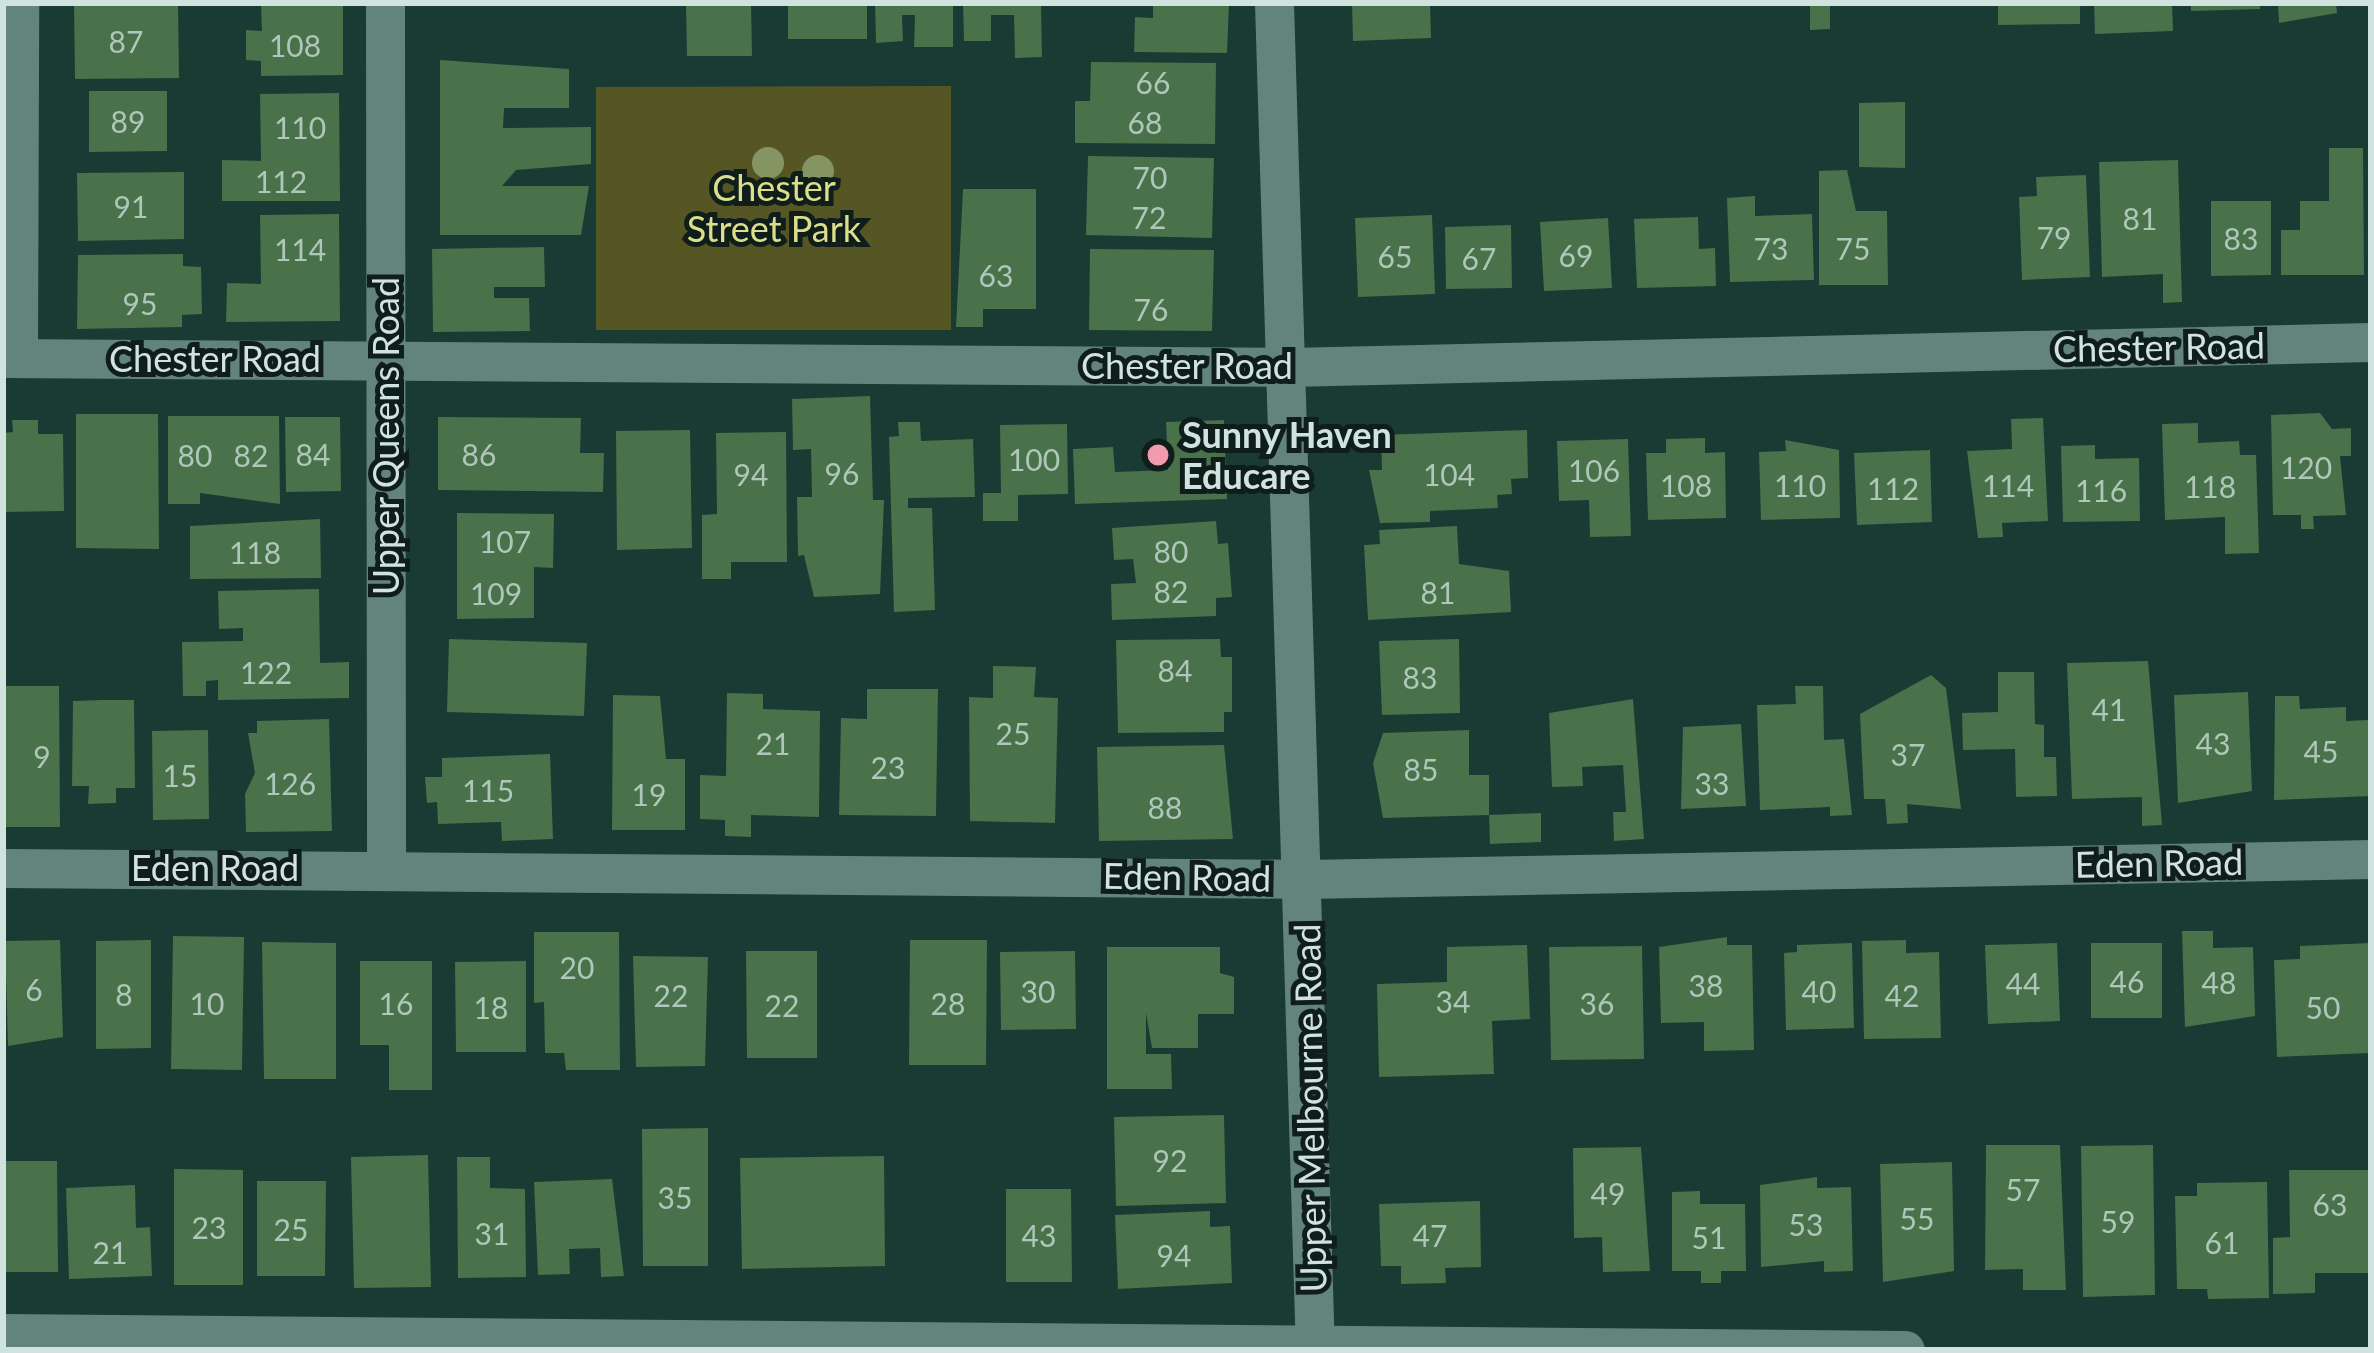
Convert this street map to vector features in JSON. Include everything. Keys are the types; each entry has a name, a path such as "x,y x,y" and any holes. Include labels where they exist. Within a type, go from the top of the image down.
{"street":[{"path":"11,358 19,3"},
{"name":"Upper Queens Road","path":"385,3 386,868"},
{"name":"Upper Melbourne Road","path":"1274,3 1306,879 1315,1344"},
{"name":"Chester Road","path":"11,358 1290,367 2371,342"},
{"name":"Eden Road","path":"3,868 1306,879 2371,859"},
{"path":"3,1333 1905,1350"}],"green space":[{"name":"Chester Street Park","path":"951,86 951,330 596,330 596,87"}],"building":[{"path":"74,3 178,3 179,78 75,79"},
{"path":"686,3 751,3 752,56 687,56"},
{"path":"788,3 867,3 867,39 788,39"},
{"path":"875,3 953,3 953,47 914,47 915,15 902,15 903,41 876,43"},
{"path":"963,3 1041,3 1042,57 1015,58 1014,15 991,15 991,41 964,41"},
{"path":"1153,3 1229,3 1227,53 1134,52 1135,17 1153,18"},
{"path":"1352,3 1430,3 1431,38 1353,41"},
{"path":"1810,3 1830,3 1830,29 1810,30"},
{"path":"1998,3 2080,3 2080,24 1998,25"},
{"path":"2094,3 2172,3 2173,31 2095,34"},
{"path":"2191,3 2260,3 2260,9 2191,11"},
{"path":"2278,3 2336,3 2337,13 2279,23"},
{"path":"343,5 343,75 261,76 261,61 246,60 246,30 262,31 261,6"},
{"path":"440,60 569,69 569,108 504,108 503,128 591,127 591,164 516,170 502,186 589,186 581,235 440,235"},
{"path":"1091,62 1216,63 1215,144 1075,143 1075,101 1090,101"},
{"path":"89,91 167,91 167,151 89,152"},
{"path":"339,93 340,201 222,201 222,160 261,161 260,94"},
{"path":"1905,102 1905,168 1859,167 1859,103"},
{"path":"2329,148 2363,148 2364,275 2281,275 2281,230 2300,230 2300,201 2329,201"},
{"path":"1088,156 1214,158 1212,238 1086,235"},
{"path":"2178,160 2182,302 2163,303 2163,274 2102,277 2099,162"},
{"path":"1847,170 1856,211 1887,211 1888,285 1819,285 1819,171"},
{"path":"184,172 184,239 78,241 77,173"},
{"path":"2086,175 2090,277 2022,280 2019,197 2037,196 2036,177"},
{"path":"963,189 1036,189 1036,309 983,309 983,327 956,327"},
{"path":"1755,196 1755,216 1812,214 1814,280 1730,282 1727,198"},
{"path":"2211,201 2271,201 2271,275 2211,276"},
{"path":"339,214 340,321 226,322 227,283 261,284 260,215"},
{"path":"1432,215 1435,294 1358,297 1355,218"},
{"path":"1698,217 1699,249 1715,248 1716,286 1637,288 1634,219"},
{"path":"1608,218 1612,288 1544,291 1540,222"},
{"path":"1511,225 1512,288 1446,289 1445,227"},
{"path":"544,247 545,287 494,287 494,298 529,298 530,331 433,332 432,249"},
{"path":"1090,249 1214,250 1212,331 1089,330"},
{"path":"183,254 183,266 201,267 202,314 182,315 182,327 77,329 78,255"},
{"path":"870,396 873,500 884,500 880,594 814,597 804,555 798,556 797,497 812,497 811,449 793,450 792,399"},
{"path":"2320,413 2332,429 2351,428 2351,456 2340,456 2346,515 2313,516 2314,529 2301,529 2301,515 2273,515 2271,415"},
{"path":"76,414 158,414 159,549 76,548"},
{"path":"168,416 279,416 280,504 200,493 200,504 168,504"},
{"path":"285,417 340,417 341,491 286,492"},
{"path":"438,417 581,418 580,453 604,453 603,492 438,490"},
{"path":"2043,418 2048,521 2002,523 2003,537 1978,538 1967,451 2012,449 2011,419"},
{"path":"12,420 38,420 38,434 63,434 64,511 3,512 3,433 13,432"},
{"path":"1224,420 1227,499 1075,504 1073,449 1113,447 1115,472 1168,470 1166,422"},
{"path":"898,422 920,422 921,441 973,439 975,497 908,498 908,508 932,508 935,610 894,612 889,437 899,436"},
{"path":"2198,423 2198,443 2239,441 2240,455 2256,455 2259,553 2225,554 2225,517 2165,520 2162,424"},
{"path":"1067,424 1068,494 1018,495 1018,521 983,521 983,493 1001,493 1000,425"},
{"path":"690,430 692,548 617,550 616,431"},
{"path":"1527,430 1528,478 1511,479 1512,494 1497,495 1498,508 1430,511 1430,522 1380,523 1369,470 1382,470 1381,435"},
{"path":"786,432 787,562 731,562 731,579 702,579 702,515 717,514 716,433"},
{"path":"1705,438 1705,453 1725,452 1726,518 1648,520 1646,453 1666,453 1666,439"},
{"path":"1628,439 1631,536 1590,537 1589,500 1559,501 1557,441"},
{"path":"1785,440 1839,450 1840,518 1761,520 1759,452 1786,451"},
{"path":"2095,445 2095,459 2139,458 2140,521 2063,522 2061,446"},
{"path":"1930,450 1932,522 1857,525 1854,453"},
{"path":"457,513 554,514 553,568 534,567 534,618 457,619"},
{"path":"320,519 321,578 190,579 190,526"},
{"path":"1216,521 1218,544 1228,543 1232,597 1216,598 1216,616 1112,620 1111,584 1136,583 1133,559 1114,560 1112,528"},
{"path":"1457,526 1459,564 1509,571 1511,612 1368,620 1364,545 1380,544 1379,530"},
{"path":"319,589 320,663 349,662 349,698 218,700 218,680 206,681 206,696 183,696 182,642 243,641 243,628 219,629 218,591"},
{"path":"449,639 587,643 584,716 447,712"},
{"path":"1220,639 1221,657 1232,657 1232,712 1224,712 1224,732 1118,733 1116,640"},
{"path":"1459,639 1460,713 1382,715 1379,641"},
{"path":"2148,661 2162,825 2142,826 2142,797 2072,799 2067,663"},
{"path":"993,666 1036,667 1034,697 1058,698 1055,823 970,821 969,697 993,698"},
{"path":"1998,672 2034,672 2035,724 2044,725 2044,757 2056,757 2057,796 2016,797 2015,749 1963,750 1962,713 1998,712"},
{"path":"1931,675 1946,688 1961,809 1907,804 1908,823 1887,824 1885,799 1864,799 1860,714"},
{"path":"3,686 59,686 60,827 3,827"},
{"path":"1795,686 1823,686 1824,740 1844,739 1852,815 1830,816 1830,807 1760,810 1757,705 1796,704"},
{"path":"867,689 938,689 936,816 839,815 841,718 867,719"},
{"path":"2248,692 2252,791 2178,803 2174,695"},
{"path":"727,693 763,694 763,709 820,711 819,817 751,815 751,837 725,836 725,820 700,819 700,775 726,776"},
{"path":"613,695 660,696 666,759 685,759 685,830 612,830"},
{"path":"2275,696 2299,696 2300,709 2346,707 2346,721 2369,720 2371,796 2274,800"},
{"path":"1633,699 1644,839 1614,841 1613,812 1626,812 1623,765 1582,767 1583,786 1552,787 1549,713"},
{"path":"134,700 135,788 116,788 116,803 88,804 89,786 72,786 73,701"},
{"path":"329,719 332,831 246,832 245,794 255,773 248,733 257,733 257,721"},
{"path":"1741,724 1746,806 1681,809 1683,727"},
{"path":"208,730 209,819 153,820 152,731"},
{"path":"1469,730 1469,775 1489,775 1489,815 1383,818 1373,763 1383,733"},
{"path":"1224,745 1233,839 1099,841 1097,747"},
{"path":"550,754 553,839 502,841 501,822 438,824 437,802 427,803 425,777 442,777 442,758"},
{"path":"1541,813 1541,842 1490,844 1489,815"},
{"path":"2182,931 2213,931 2213,948 2253,947 2255,1016 2185,1027"},
{"path":"534,932 619,932 620,1070 566,1070 564,1053 545,1053 544,1002 534,1003"},
{"path":"173,936 244,937 242,1070 171,1069"},
{"path":"1727,937 1727,945 1752,945 1754,1050 1704,1051 1704,1022 1661,1023 1659,947"},
{"path":"60,940 63,1037 8,1046 5,941"},
{"path":"151,940 151,1048 96,1049 96,941"},
{"path":"910,940 987,940 986,1065 909,1065"},
{"path":"1906,940 1906,953 1939,952 1941,1038 1864,1039 1862,941"},
{"path":"262,942 336,943 336,1079 264,1079"},
{"path":"1852,943 1854,1028 1786,1030 1784,953 1797,952 1797,945"},
{"path":"2057,943 2060,1021 1988,1024 1985,945"},
{"path":"2091,943 2162,943 2162,1018 2091,1018"},
{"path":"2371,943 2371,1053 2277,1057 2274,960 2300,959 2300,946"},
{"path":"1527,945 1530,1019 1492,1021 1494,1074 1379,1077 1377,984 1447,982 1447,947"},
{"path":"1642,946 1644,1059 1551,1060 1549,947"},
{"path":"1107,947 1220,947 1220,973 1234,977 1234,1014 1198,1014 1198,1048 1152,1048 1146,1013 1146,1054 1171,1054 1172,1089 1107,1089"},
{"path":"746,951 817,951 817,1058 747,1058"},
{"path":"1075,951 1076,1029 1001,1030 1000,952"},
{"path":"633,956 708,957 705,1066 636,1067"},
{"path":"360,961 432,961 432,1090 389,1090 389,1045 360,1045"},
{"path":"526,961 526,1052 456,1052 455,962"},
{"path":"1224,1115 1226,1203 1116,1206 1114,1117"},
{"path":"708,1128 708,1266 643,1266 642,1129"},
{"path":"1986,1145 2060,1145 2066,1290 2023,1290 2023,1269 1985,1270"},
{"path":"2153,1145 2155,1295 2083,1297 2081,1146"},
{"path":"1641,1147 1650,1271 1603,1272 1602,1237 1574,1238 1573,1148"},
{"path":"428,1155 431,1287 354,1288 351,1157"},
{"path":"884,1156 885,1266 742,1269 740,1158"},
{"path":"457,1157 490,1157 490,1188 525,1189 526,1277 458,1278"},
{"path":"3,1161 57,1161 58,1272 3,1272"},
{"path":"1952,1162 1954,1271 1883,1282 1880,1164"},
{"path":"174,1169 243,1170 243,1285 174,1285"},
{"path":"2289,1170 2371,1170 2371,1273 2315,1273 2315,1293 2273,1294 2273,1238 2290,1237"},
{"path":"1817,1177 1817,1188 1851,1187 1853,1271 1824,1272 1824,1261 1761,1267 1760,1185"},
{"path":"612,1179 624,1276 601,1277 600,1248 569,1249 570,1274 538,1275 534,1182"},
{"path":"257,1181 326,1181 325,1276 257,1276"},
{"path":"2267,1182 2269,1298 2208,1299 2207,1289 2177,1289 2175,1196 2197,1196 2197,1183"},
{"path":"135,1185 136,1228 150,1227 152,1276 69,1279 66,1188"},
{"path":"1006,1189 1071,1189 1072,1282 1006,1282"},
{"path":"1700,1191 1700,1204 1745,1204 1746,1271 1721,1271 1721,1283 1701,1283 1701,1271 1672,1271 1672,1192"},
{"path":"1480,1201 1481,1267 1445,1268 1446,1283 1401,1284 1401,1266 1381,1266 1379,1204"},
{"path":"1210,1211 1210,1227 1230,1226 1232,1283 1118,1289 1115,1215"}],"place":[{"name":"Sunny Haven Educare","path":"1158,455"}]}
